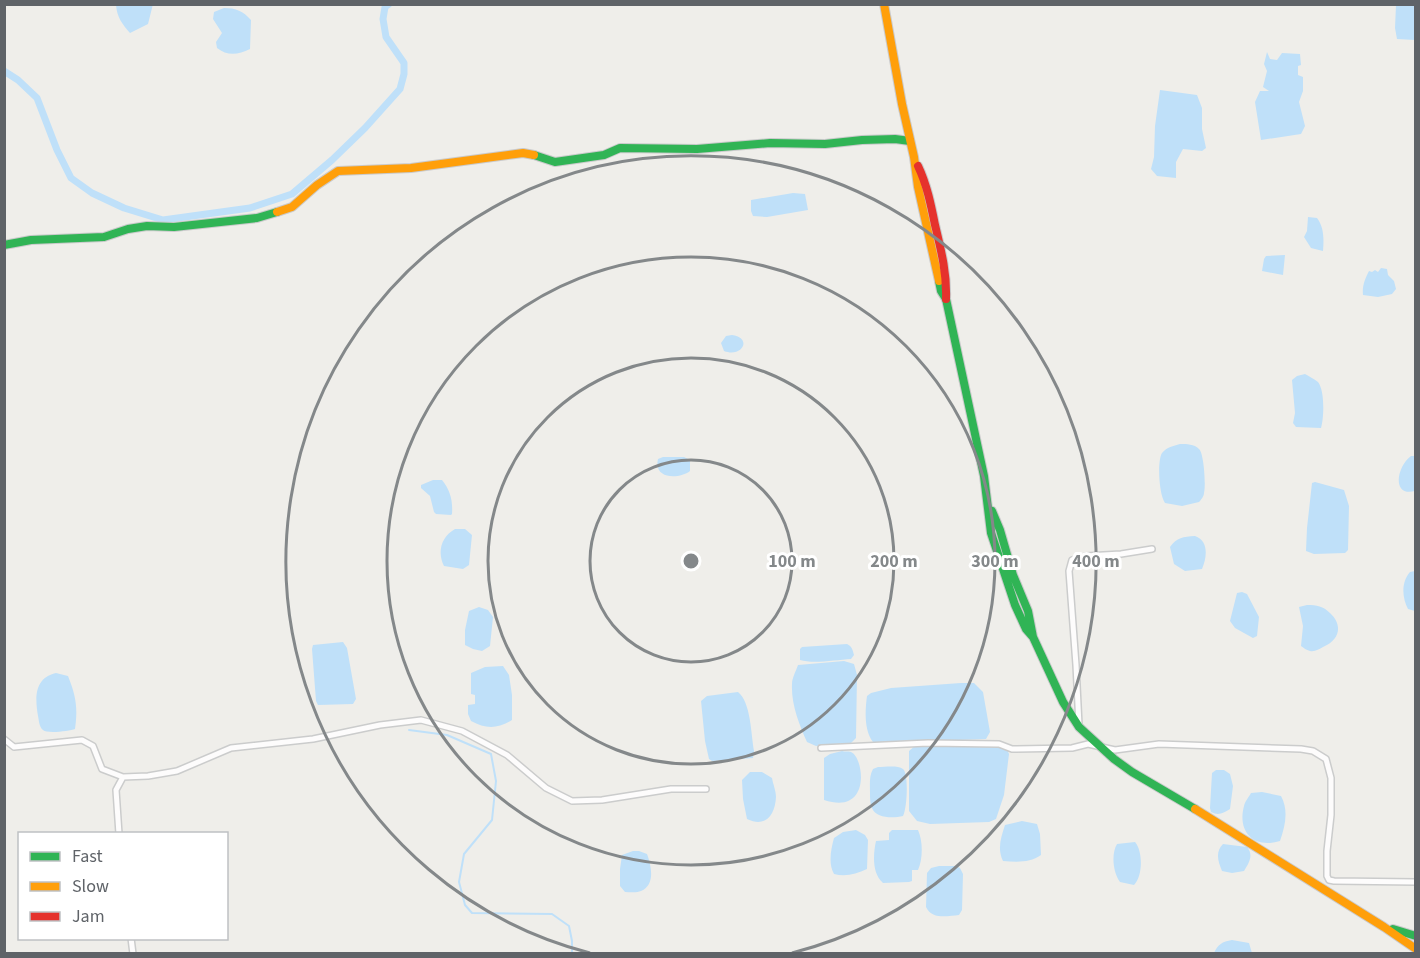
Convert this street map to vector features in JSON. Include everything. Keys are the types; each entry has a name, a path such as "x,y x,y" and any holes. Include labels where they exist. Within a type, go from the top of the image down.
{"main road":[{"path":"884,4 910,141 927,187 945,273 946,299 974,427 991,533 1015,605 1026,629 1033,637 1063,702 1079,727 1132,772 1224,826 1416,949"},
{"path":"4,245 31,240 104,237 128,229 147,226 174,227 257,218 292,207 317,185 338,171 411,168 523,153 555,162 604,155 620,148 697,149 770,143 825,144 895,139 910,141"},
{"path":"1384,927 1416,936"}],"street":[{"path":"1079,727 1069,571 1072,560 1086,556 1152,549"},
{"path":"4,739 14,747 82,740 93,746 102,769 123,777 148,776 177,771 231,748 313,739 380,725 421,720 462,731 507,755 546,788 572,801 602,800 671,789 706,789"},
{"path":"821,748 928,743 999,744 1012,749 1072,748 1088,744 1115,750 1159,744 1313,751 1326,759 1331,778 1331,815 1327,851 1329,880 1416,882"},
{"path":"119,832 116,790 123,777"}],"water":[{"path":"153,4 148,24 130,33 117,13 116,5"},
{"path":"1396,5 1415,5 1415,40 1397,39"},
{"path":"224,8 239,11 251,20 250,49 233,54 217,48 216,42 222,33 213,19 214,12"},
{"path":"1267,52 1270,59 1277,60 1282,53 1300,54 1301,65 1298,66 1298,75 1303,77 1303,91 1299,102 1305,126 1301,134 1261,140 1255,102 1260,91 1269,91 1263,87 1267,71 1264,64"},
{"path":"1160,90 1197,95 1202,108 1202,129 1206,148 1202,151 1183,149 1176,162 1176,178 1157,176 1151,169"},
{"path":"793,193 805,194 808,210 767,217 753,216 751,200"},
{"path":"1308,217 1317,218 1321,225 1323,251 1311,248 1304,237"},
{"path":"1285,255 1283,275 1262,271 1266,256"},
{"path":"1381,268 1387,269 1396,289 1392,294 1378,297 1363,295 1364,283 1369,271 1378,272"},
{"path":"732,335 742,340 743,347 736,352 724,351 721,343 726,336"},
{"path":"1305,374 1318,382 1322,392 1321,428 1296,427 1293,423 1295,413 1292,380"},
{"path":"1180,444 1193,445 1199,449 1205,477 1205,489 1201,500 1182,506 1165,503 1159,478 1162,453"},
{"path":"1411,456 1415,456 1415,491 1407,492 1399,485 1399,479 1402,467"},
{"path":"684,457 690,460 690,471 674,476 663,474 659,471 658,459"},
{"path":"433,480 442,480 447,488 451,500 451,515 436,514 430,496 421,488 421,485"},
{"path":"1312,483 1344,490 1349,506 1348,550 1345,553 1314,554 1306,551"},
{"path":"455,529 465,529 472,535 469,565 463,569 444,566 442,561 442,545 446,536"},
{"path":"1195,536 1200,538 1205,545 1204,564 1202,569 1185,571 1174,564 1170,547 1181,538"},
{"path":"1416,571 1415,611 1408,609 1403,590 1407,576 1410,572"},
{"path":"1237,593 1247,594 1259,617 1257,636 1253,638 1235,628 1230,621"},
{"path":"1307,605 1325,609 1337,622 1338,627 1336,636 1329,644 1314,651 1301,646 1303,626 1299,607"},
{"path":"479,607 488,610 493,617 490,646 482,651 465,645 469,611"},
{"path":"343,642 347,648 356,699 353,704 318,705 313,645"},
{"path":"847,644 854,653 851,659 818,662 800,660 802,647"},
{"path":"844,661 854,664 857,675 856,738 851,743 816,746 807,742 798,721 793,699 793,677 798,665"},
{"path":"503,666 509,675 512,720 491,727 471,721 468,705 475,704 475,695 471,694 471,673 485,667"},
{"path":"56,673 68,676 71,683 75,696 75,729 49,732 43,730 40,725 37,696 43,679"},
{"path":"974,683 983,692 990,732 986,739 873,742 866,720 867,696 871,693 891,688"},
{"path":"738,692 746,703 750,719 753,758 712,761 709,759 705,741 701,701 707,696"},
{"path":"916,745 1003,746 1007,749 1009,754 1004,795 996,819 989,822 930,824 917,821 909,811 909,751"},
{"path":"842,751 851,752 856,756 859,764 861,774 857,793 850,800 839,803 824,800 824,758"},
{"path":"898,767 905,772 907,792 903,816 881,816 874,812 870,799 870,778 873,769"},
{"path":"1216,770 1224,770 1230,774 1233,786 1230,809 1219,814 1211,812 1210,808 1212,773"},
{"path":"750,772 762,772 772,778 776,795 774,809 764,821 747,819 742,780"},
{"path":"1262,792 1281,796 1285,807 1285,818 1280,841 1262,843 1245,831 1242,815 1245,802 1251,793"},
{"path":"1022,821 1037,824 1041,855 1028,861 1003,861 1000,848 1005,825"},
{"path":"856,830 865,835 868,840 867,869 851,874 834,874 831,852 834,838 843,832"},
{"path":"892,830 918,830 922,855 918,870 912,870 912,881 883,883 875,869 876,841 889,840 889,833"},
{"path":"1135,842 1138,846 1141,864 1139,876 1134,885 1120,882 1113,858 1117,844"},
{"path":"1223,844 1247,847 1250,856 1244,871 1232,873 1222,871 1218,853"},
{"path":"633,851 647,854 651,880 641,891 625,892 620,886 622,855"},
{"path":"956,866 963,874 962,910 959,915 936,916 926,907 927,873 931,868"},
{"path":"1232,940 1249,943 1252,953 1214,953 1221,944"}],"waterway":[{"path":"4,71 18,80 37,98 57,150 71,178 92,193 124,208 163,220 250,208 292,194 365,128 400,89 404,63 386,37 383,19 385,7 389,4"},
{"path":"409,730 447,735 491,754 496,781 492,820 464,854 459,882 465,905 472,913 552,914 569,926 572,954"}],"traffic: fast":[{"path":"534,155 555,162 604,155 620,148 697,149 770,143 825,144 895,139 910,141"},
{"path":"4,245 31,240 104,237 128,229 147,226 174,227 257,218 277,212"},
{"path":"939,281 946,299 984,476 991,533 1015,605 1026,629 1033,637"},
{"path":"992,511 1013,575 1028,611 1033,637 1063,702 1079,727 1132,772 1195,809"},
{"path":"1393,929 1416,936"}],"traffic: slow":[{"path":"884,4 918,187 939,281"},
{"path":"277,212 292,207 317,185 338,171 411,168 523,153 534,155"},
{"path":"1195,809 1416,949"}],"traffic: jam":[{"path":"918,166 928,195 941,253 946,280 946,299"}]}
